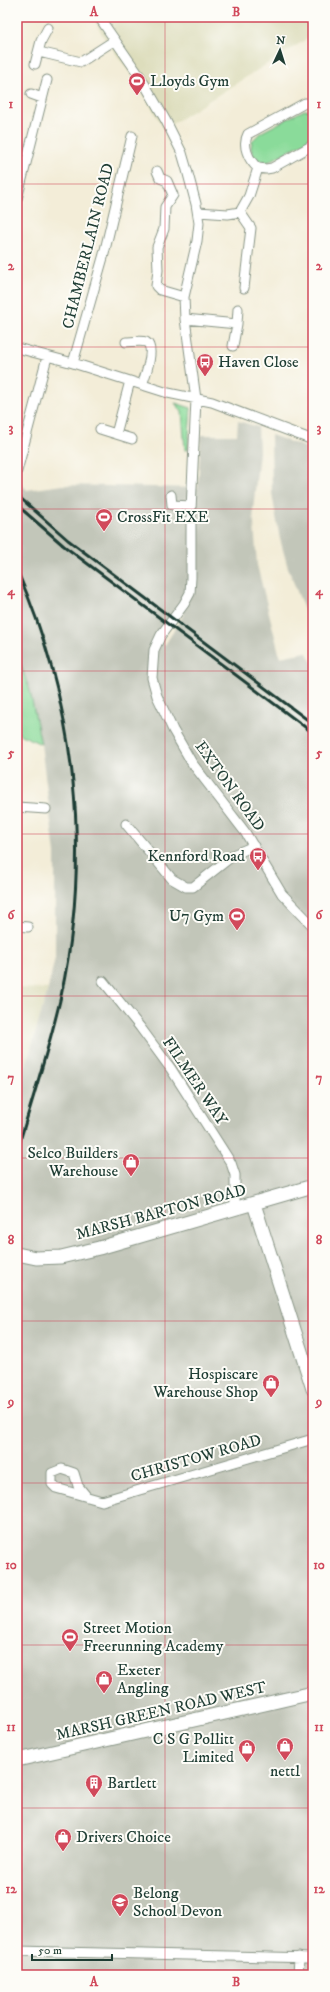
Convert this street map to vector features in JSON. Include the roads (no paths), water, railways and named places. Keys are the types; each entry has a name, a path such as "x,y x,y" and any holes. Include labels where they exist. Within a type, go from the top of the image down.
{"street":[{"path":"99,17 141,78 176,140 188,170 198,212 197,241 184,297 185,319 196,399 191,506 172,505 171,495"},
{"path":"35,64 41,41 48,28"},
{"path":"39,52 81,62 115,40"},
{"path":"17,199 46,80"},
{"path":"31,94 42,98"},
{"path":"313,104 305,103 248,134 246,139 246,147 252,161 258,168 266,169 272,168 313,145"},
{"name":"CHAMBERLAIN ROAD","path":"73,363 104,254 132,136"},
{"path":"240,212 249,196 258,168"},
{"path":"157,171 160,178 168,181 173,195 165,207 164,229 157,247 158,270 156,286 160,290 184,297"},
{"path":"198,212 228,214 240,212"},
{"path":"240,212 251,228 244,288"},
{"path":"233,346 238,309"},
{"path":"185,319 237,324"},
{"path":"126,342 143,342 147,343 149,347 150,356 142,385"},
{"path":"17,348 73,363 168,393 212,402 313,440"},
{"path":"17,471 47,357"},
{"path":"116,434 130,381"},
{"path":"100,430 132,439"},
{"name":"EXTON ROAD","path":"191,506 190,593 154,650 152,678 157,696 173,730 192,763 215,796 240,826 254,846 282,894 313,926"},
{"path":"17,807 46,809"},
{"path":"126,824 172,879 186,887 193,887 235,854 254,846"},
{"path":"17,926 28,927"},
{"name":"FILMER WAY","path":"103,981 140,1027 171,1070 231,1163 235,1175 235,1209"},
{"name":"MARSH BARTON ROAD","path":"17,1254 36,1258 61,1257 254,1204 313,1186"},
{"path":"254,1204 313,1389"},
{"name":"CHRISTOW ROAD","path":"86,1497 102,1501 313,1439"},
{"name":"MARSH GREEN ROAD WEST","path":"17,1760 313,1693"},
{"path":"17,1951 313,1958"},
{"path":"298,1975 299,1957"}],"railway":[{"path":"17,495 68,540 313,724"},
{"path":"17,505 64,546 313,733"},
{"path":"17,570 37,621 53,673 65,726 73,780 76,834 76,888 70,942 61,996 46,1055 17,1151"}],"place":[{"name":"Lloyds Gym","path":"137,96"},
{"name":"Haven Close","path":"205,377"},
{"name":"CrossFit EXE","path":"104,532"},
{"name":"Kennford Road","path":"258,871"},
{"name":"U7 Gym","path":"237,931"},
{"name":"Selco Builders Warehouse","path":"131,1177"},
{"name":"Hospiscare Warehouse Shop","path":"271,1398"},
{"name":"Street Motion Freerunning Academy","path":"70,1652"},
{"name":"Exeter Angling","path":"104,1694"},
{"name":"nettl","path":"285,1761"},
{"name":"C S G Pollitt Limited","path":"247,1763"},
{"name":"Bartlett","path":"94,1798"},
{"name":"Drivers Choice","path":"63,1852"},
{"name":"Belong School Devon","path":"120,1917"}]}
